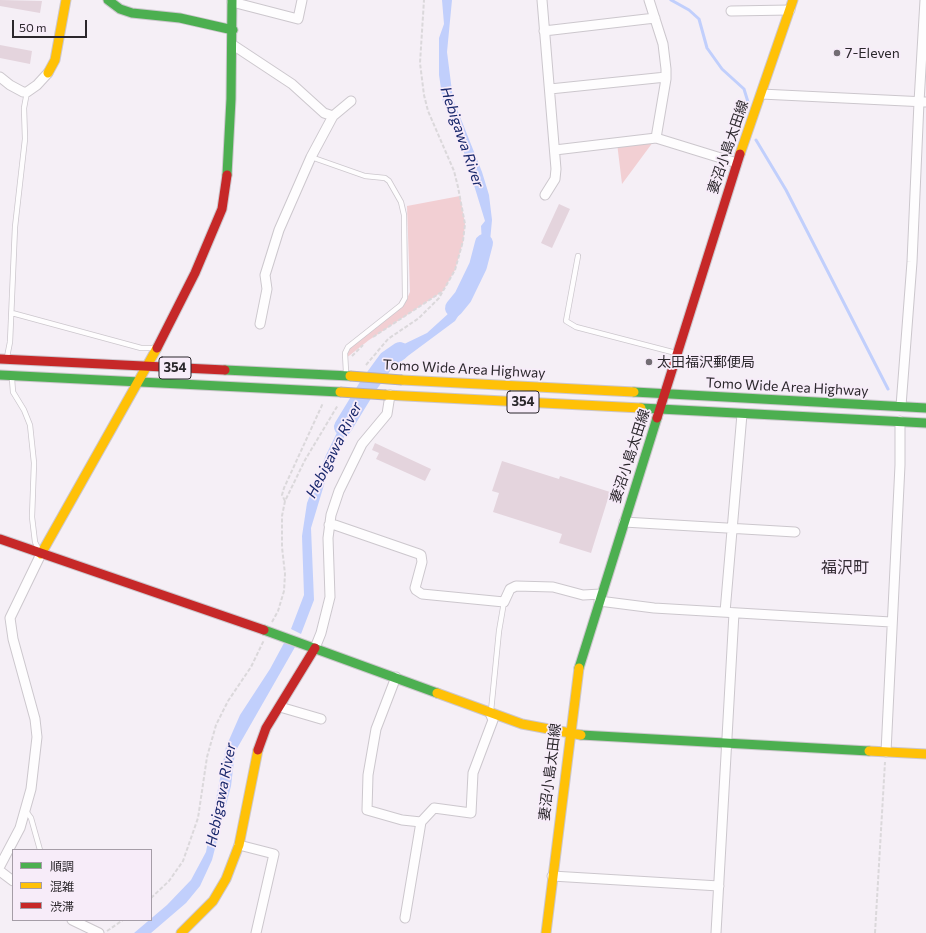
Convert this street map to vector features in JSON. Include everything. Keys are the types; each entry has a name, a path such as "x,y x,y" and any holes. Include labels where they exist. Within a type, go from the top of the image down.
{"main road":[{"path":"48,73 55,60 66,0"},
{"path":"108,0 120,9 132,12 180,18 233,30"},
{"name":"妻沼小島太田線","path":"546,933 577,673 737,163 793,0"},
{"path":"41,554 157,348 195,273 222,209 227,173 233,44 232,1"},
{"name":"Tomo Wide Area Highway","path":"3,359 348,376 665,395 926,408"},
{"name":"Tomo Wide Area Highway","path":"0,375 926,423"},
{"path":"0,539 268,633 313,647 522,724 569,734 596,737 926,754"},
{"path":"181,933 213,901 226,879 239,845 256,752 266,728 280,707 313,647"}],"street":[{"path":"232,1 298,19 302,0"},
{"path":"542,0 555,150 555,179 545,195"},
{"path":"649,0 663,44 666,76 656,138"},
{"path":"901,406 922,102 926,0"},
{"path":"731,11 790,10"},
{"path":"544,31 655,18"},
{"path":"233,44 292,84 324,113 333,116"},
{"path":"0,77 10,86 22,92 27,92 37,85 48,73"},
{"path":"550,89 666,76"},
{"path":"761,94 922,102"},
{"path":"260,324 267,289 265,275 279,230 311,156 333,116 351,101"},
{"path":"555,150 656,138 737,163"},
{"path":"313,647 323,627 330,597 329,525 335,502 362,444 387,414 388,395"},
{"path":"716,933 726,743 732,528 742,414"},
{"path":"886,752 891,622 900,465 900,421"},
{"path":"624,522 794,532"},
{"path":"329,525 335,525 421,555 422,562 415,585 416,590 419,593 504,602 510,589 516,586 553,587 583,595 654,608 891,622"},
{"path":"0,866 20,828 31,789 37,737 35,719 13,639 10,618 41,554"},
{"path":"396,677 376,729 368,775 367,810 402,820 421,822"},
{"path":"280,707 321,719"},
{"path":"405,918 421,822 434,808 471,813 473,773 493,720 490,713"},
{"path":"239,845 274,854 256,933"},
{"path":"0,871 12,880"},
{"path":"552,876 719,886"},
{"path":"74,921 102,933"}],"lane":[{"path":"3,359 10,342 15,227 25,139 24,108 27,92"},
{"path":"311,156 365,176 385,178 389,181 401,202 404,215 405,298 401,305 348,347 345,353 348,376"},
{"path":"578,256 566,321 576,327 678,354"},
{"path":"12,313 141,348 157,348"},
{"path":"12,375 13,392 24,410 30,425 34,463 32,518 35,542 41,554"},
{"path":"490,713 498,632 504,602"},
{"path":"25,809 31,818 40,849"}],"path":[{"path":"369,340 444,291"},
{"path":"346,365 364,345"},
{"path":"285,501 282,495 284,488 323,402"},
{"path":"152,897 173,877 183,861 198,818 207,757 216,725 228,701 251,667 268,633"},
{"path":"875,933 886,752"},
{"path":"102,933 120,921"}],"shaded area":[{"path":"656,138 622,184 617,143"},
{"path":"460,196 465,224 463,242 455,270 443,291 369,340 345,359 348,347 404,305 410,292 407,206"}],"water":[{"path":"442,0 452,0 447,52 453,99 482,172 489,195 492,220 489,252 480,282 455,321 393,367 374,366 400,346 427,333 449,313 468,287 478,266 482,243 481,226 485,221 462,146 443,102 439,75 439,38 444,24"},
{"path":"350,406 359,407 330,465 311,528 314,600 301,634 291,629 304,595 302,536 307,503 326,455"},
{"path":"284,643 295,647 235,752 231,786 212,860 200,886 186,903 151,933 134,933 148,921 152,921 152,918 167,905 191,880 206,852 226,747 240,715 270,669"}],"building":[{"path":"0,0 42,1 40,13 0,6"},
{"path":"0,45 32,51 30,64 0,58"},
{"path":"559,204 570,209 552,248 541,243"},
{"path":"375,443 431,469 425,481 376,459 379,453 372,450"},
{"path":"502,461 559,479 560,476 610,492 591,553 559,543 562,534 493,512 499,493 492,491"}],"waterway":[{"path":"671,0 689,10 699,19 707,48 722,69 744,89 748,102 738,129"},
{"path":"756,140 786,190 888,389"},
{"name":"Hebigawa River","path":"454,308 463,297 478,266 484,243"},
{"name":"Hebigawa River","path":"343,427 368,386 387,360 400,351"}],"traffic: fast":[{"path":"108,0 120,9 132,13 180,18 233,30"},
{"path":"227,175 231,99 232,0"},
{"path":"225,370 350,376"},
{"path":"0,375 340,392"},
{"path":"634,392 926,408"},
{"path":"641,408 926,423"},
{"path":"579,668 657,418"},
{"path":"264,630 437,693"},
{"path":"581,735 869,751"}],"traffic: slow":[{"path":"48,73 55,60 66,0"},
{"path":"740,154 793,0"},
{"path":"41,554 157,348"},
{"path":"350,376 402,380"},
{"path":"402,380 634,392"},
{"path":"340,392 386,395"},
{"path":"386,395 641,408"},
{"path":"546,933 579,668"},
{"path":"437,693 522,724 581,735"},
{"path":"181,933 213,901 226,879 239,845 258,750"},
{"path":"869,751 926,754"}],"traffic: jam":[{"path":"657,418 740,154"},
{"path":"157,348 195,273 222,209 227,175"},
{"path":"0,359 225,370"},
{"path":"0,539 264,630"},
{"path":"258,750 266,728 315,648"}],"place":[{"name":"7-Eleven","path":"837,53"},
{"name":"太田福沢郵便局","path":"649,362"}],"district":[{"name":"福沢町","path":"845,568"}]}
